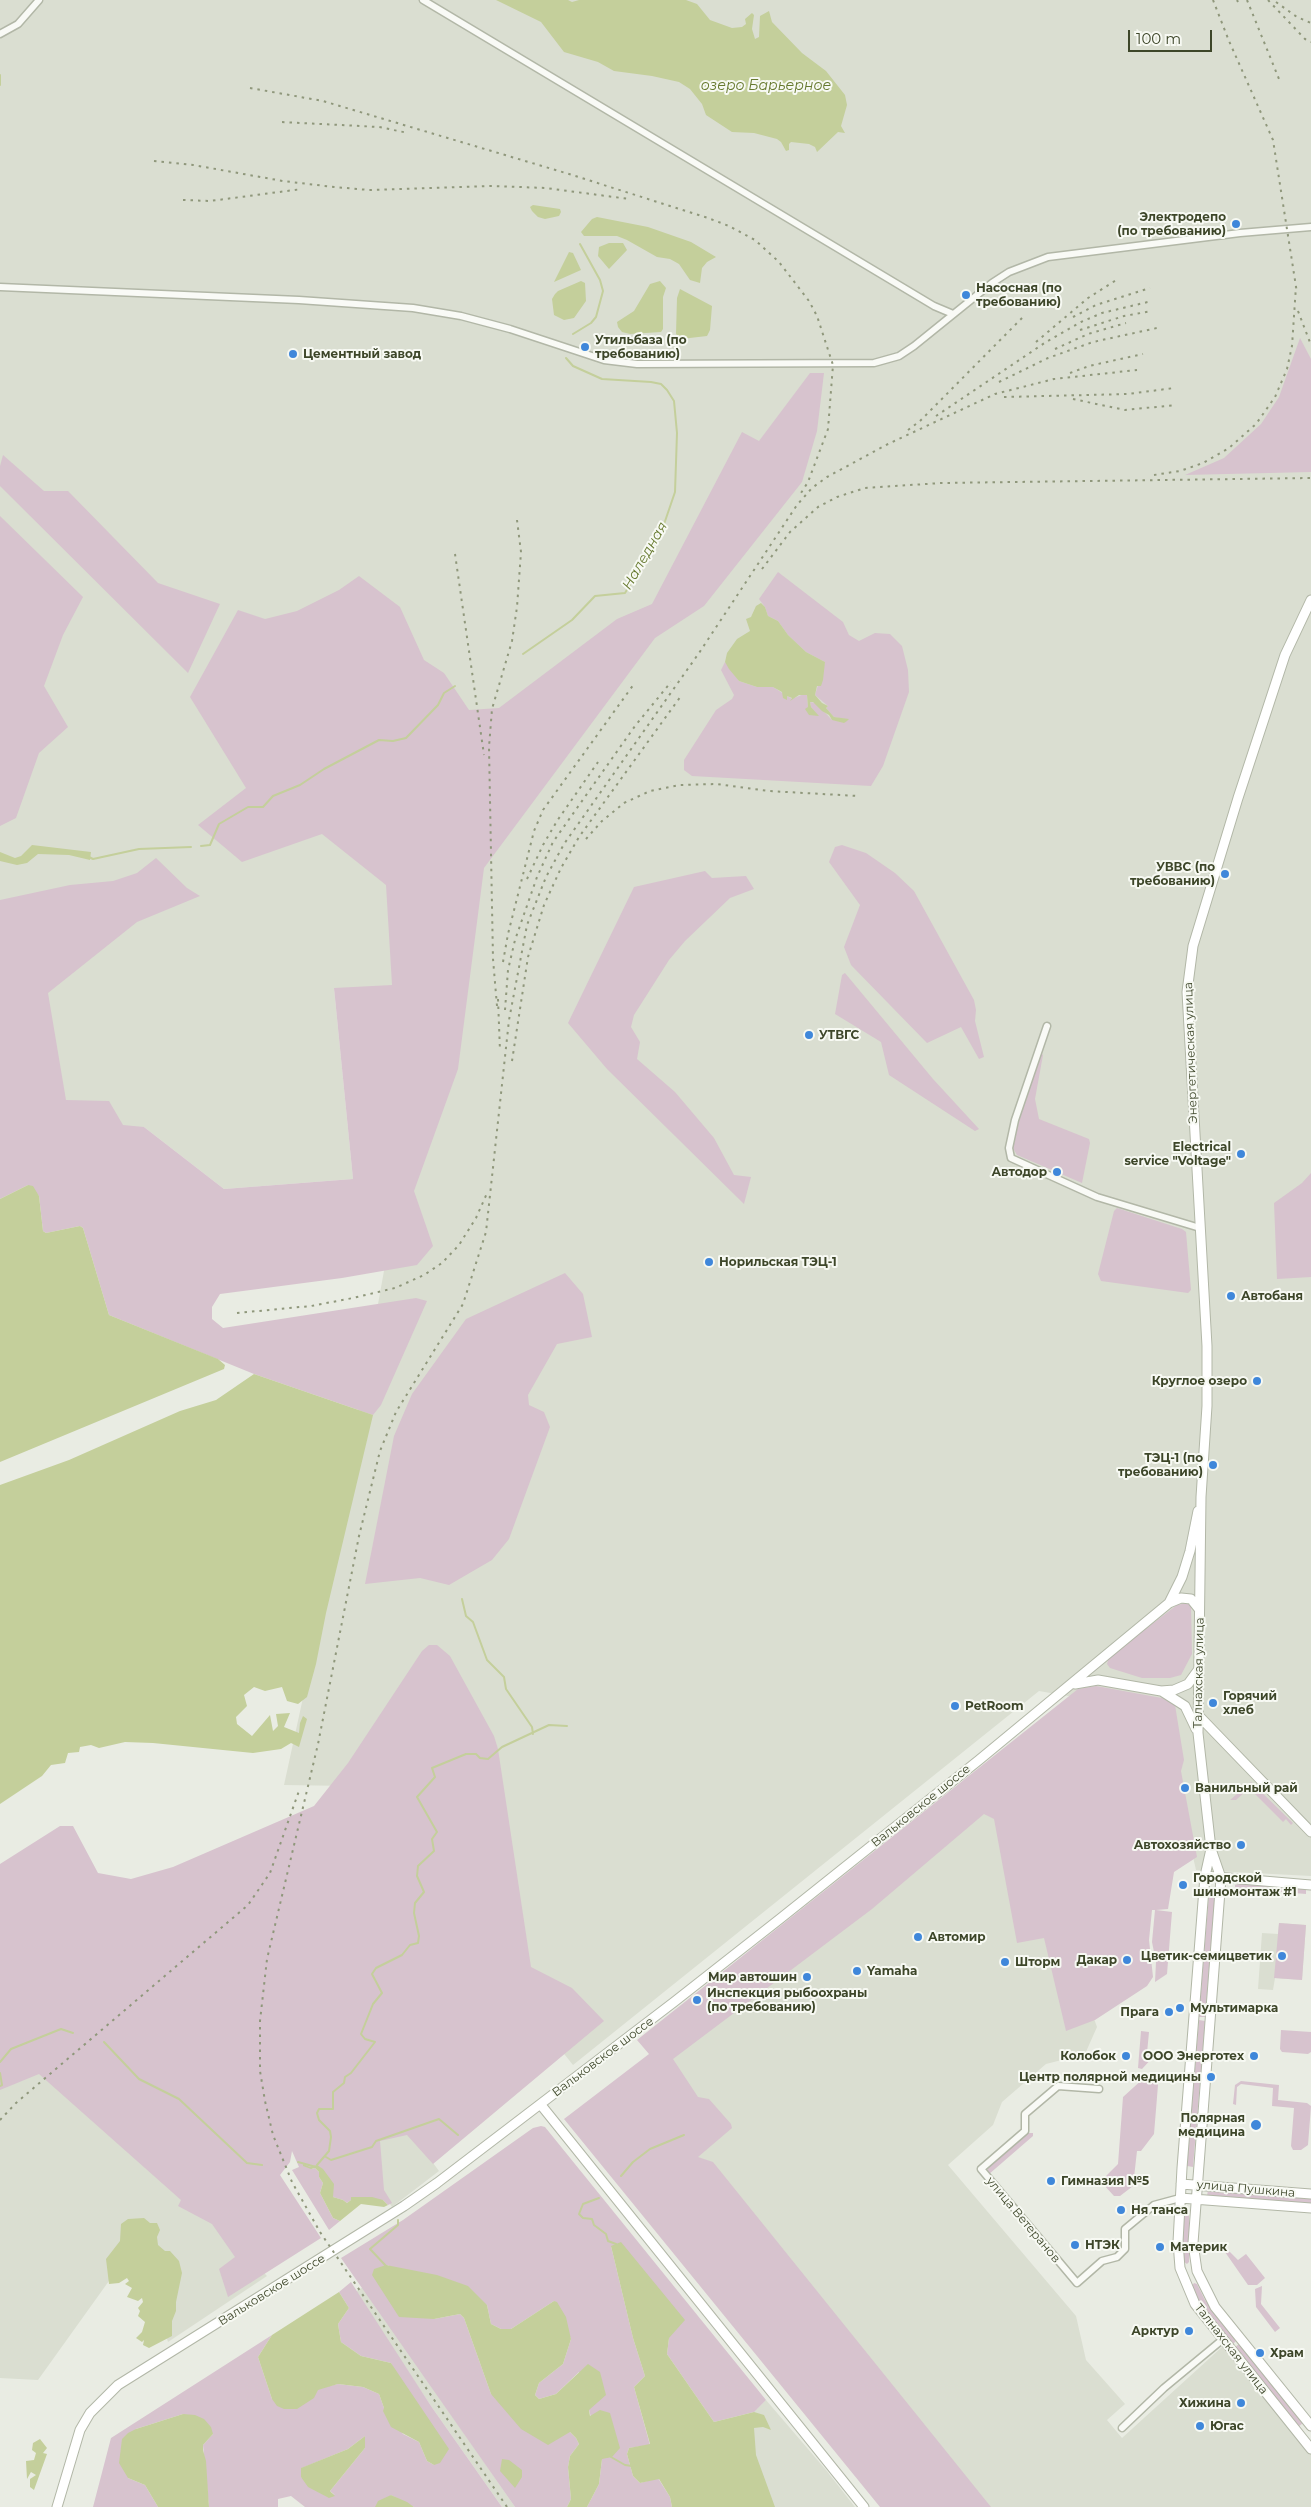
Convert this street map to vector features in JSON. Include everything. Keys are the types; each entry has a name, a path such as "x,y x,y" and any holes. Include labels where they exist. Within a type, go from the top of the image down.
{"street":[{"path":"0,34 18,24 39,0"},
{"path":"423,0 925,301 953,314"},
{"path":"2,287 290,300 412,308 460,316 510,329 604,360 637,364 874,363 899,356 914,346 1003,276 1048,257 1240,233 1308,228"},
{"name":"Энергетическая улица","path":"1201,1497 1207,1406 1207,1346 1187,992 1189,969 1201,919 1285,655 1311,600"},
{"path":"1047,1026 1015,1120 1009,1143 1011,1158 1097,1197 1200,1228"},
{"name":"Вальковское шоссе","path":"1169,1603 1182,1577 1190,1551 1201,1497"},
{"name":"Талнахская улица","path":"1201,1497 1198,1734 1212,1849 1221,1878 1195,2199 1193,2243 1196,2271 1215,2307 1311,2426"},
{"name":"Вальковское шоссе","path":"57,2507 80,2430 90,2413 118,2385 409,2203 674,2002 1072,1684 1169,1603 1186,1598 1194,1600 1200,1605"},
{"path":"1103,1658 1100,1667 1104,1678"},
{"path":"1072,1684 1104,1678 1130,1686 1161,1691 1182,1688 1193,1678 1199,1669"},
{"path":"1161,1691 1185,1706 1198,1734"},
{"path":"1198,1715 1311,1832"},
{"name":"Талнахская улица","path":"1212,1849 1205,1876 1180,2184 1178,2242 1182,2276 1195,2304 1311,2450"},
{"path":"1205,1876 1311,1885"},
{"name":"улица Ветеранов","path":"1099,2089 1058,2086 1025,2114 1025,2131 981,2169 1077,2282 1102,2261 1117,2257 1125,2249 1125,2229 1154,2205 1180,2198"},
{"path":"541,2104 864,2507"},
{"name":"улица Пушкина","path":"1180,2184 1311,2194"},
{"name":"улица Пушкина","path":"1180,2198 1311,2208"},
{"path":"1182,2276 1196,2271"},
{"path":"1122,2428 1164,2388 1222,2340"}],"shaded area":[{"path":"0,0 1311,0 1311,1876 1196,1870 1160,1712 1039,1691 573,2065 350,1786 284,1785 326,1592 393,1221 334,988 353,1179 224,1189 144,1127 84,1151 0,1100"},
{"path":"1300,338 1311,359 1311,472 1185,475 1224,458 1261,424 1279,397"},
{"path":"810,373 824,373 817,431 802,482 704,606 655,638 484,868 458,1069 414,1191 433,1246 417,1265 342,1278 220,1294 212,1307 212,1319 223,1328 416,1298 427,1301 381,1405 373,1415 254,1374 109,1315 83,1228 80,1226 46,1233 43,1231 39,1196 28,1185 0,1199 0,900 70,885 113,881 137,873 156,858 187,888 200,896 137,922 48,993 66,1100 109,1101 123,1125 144,1127 224,1189 353,1179 334,988 392,985 386,885 322,834 242,862 198,825 246,788 190,697 238,610 265,619 297,611 339,590 359,576 400,607 424,660 444,673 469,710 499,708 617,619 652,604 742,432 759,441"},
{"path":"3,455 44,491 68,491 158,583 220,604 188,673 0,486 0,466"},
{"path":"0,516 83,597 63,635 44,686 68,727 39,753 16,818 0,826"},
{"path":"778,572 843,622 849,635 859,641 875,633 890,634 902,646 908,670 909,692 883,766 871,786 692,776 684,770 684,760 716,710 732,699 734,695 721,670 725,662 739,681 757,687 773,687 792,699 804,694 807,695 808,707 817,714 811,707 810,702 816,703 832,720 844,719 834,717 826,708 828,706 815,695 825,662 806,652 788,635 778,621 768,616 765,607 759,599"},
{"path":"842,845 866,853 895,873 914,891 974,1000 976,1010 975,1021 984,1057 979,1059 961,1027 927,1043 851,965 844,947 860,905 829,862 835,847"},
{"path":"705,871 712,878 746,876 754,889 730,898 685,941 669,960 634,1015 631,1027 640,1042 637,1059 675,1092 714,1138 734,1175 751,1177 744,1204 607,1069 568,1023 634,887"},
{"path":"845,973 933,1079 979,1129 975,1131 889,1075 881,1042 835,1014 842,975"},
{"path":"1040,1052 1043,1055 1035,1099 1039,1119 1089,1139 1090,1143 1082,1183 1017,1155 1013,1148 1012,1140"},
{"path":"1311,1173 1311,1277 1277,1279 1274,1203 1302,1183"},
{"path":"1117,1208 1182,1229 1186,1232 1191,1290 1188,1293 1101,1281 1098,1274 1114,1211"},
{"path":"565,1273 583,1294 592,1337 557,1344 528,1395 529,1405 544,1412 550,1427 509,1539 492,1560 449,1585 420,1578 365,1584 394,1436 412,1394 466,1319"},
{"path":"1187,1603 1191,1605 1192,1654 1181,1675 1170,1678 1142,1678 1110,1668 1107,1664 1109,1657 1177,1605"},
{"path":"429,1645 437,1645 450,1656 494,1736 498,1749 531,1967 572,1988 604,2021 433,2164 407,2135 380,2141 384,2190 392,2203 388,2205 383,2200 351,2200 347,2203 333,2197 317,2165 311,2169 315,2168 319,2172 319,2177 323,2183 320,2193 333,2218 340,2221 329,2230 292,2170 299,2167 292,2151 290,2162 280,2175 321,2238 228,2297 219,2269 235,2257 212,2224 178,2206 181,2200 39,2074 0,2090 0,1864 60,1826 73,1826 98,1873 131,1879 173,1867 314,1806 348,1763 422,1651"},
{"path":"1096,1686 1162,1698 1175,1705 1184,1760 1181,1771 1197,1857 1174,1872 1168,1909 1156,1910 1172,1912 1167,1974 1155,1982 1156,1962 1152,1942 1155,1910 1152,1910 1149,1940 1153,1977 1147,1986 1095,2020 1066,2031 1044,1938 1017,1943 994,1819 984,1814 872,1909 673,2059 698,2097 709,2099 731,2124 732,2128 698,2157 713,2162 991,2507 880,2507 564,2119 649,2054 637,2040 1078,1689"},
{"path":"1251,1782 1293,1823 1291,1825 1286,1819 1283,1822 1249,1788 1236,1800 1230,1800"},
{"path":"991,1797 1061,1929 1097,2027 1085,2054 1046,2064 1002,2102 993,2125 948,2165 1076,2316 1086,2360 1125,2404 1107,2420 1122,2438 1222,2347 1311,2453 1311,2507 979,2507 691,2166 660,2060"},
{"path":"1235,1885 1306,1889 1306,1894 1235,1888"},
{"path":"1209,1894 1215,1894 1205,2017 1199,2017"},
{"name":"Цветик-семицветик","path":"1279,1923 1306,1925 1302,1980 1275,1978 1273,1990 1258,1989 1262,1933 1278,1934"},
{"name":"Цветик-семицветик","path":"1279,1923 1306,1925 1302,1980 1274,1978"},
{"path":"1199,2020 1205,2021 1193,2167 1187,2166"},
{"path":"1281,2030 1311,2032 1311,2052 1308,2054 1282,2052 1280,2049"},
{"path":"1141,2031 1149,2032 1147,2053 1154,2056 1142,2069 1138,2068"},
{"path":"45,2066 178,2183 267,2276 168,2342 139,2239 38,2380 0,2378 0,2080"},
{"path":"1145,2077 1155,2079 1158,2085 1154,2134 1141,2151 1137,2151 1133,2186 1120,2196 1114,2196 1103,2184 1103,2179 1118,2164 1123,2097"},
{"path":"1241,2081 1279,2085 1278,2100 1307,2103 1311,2106 1308,2145 1301,2150 1293,2150 1291,2146 1294,2108 1272,2106 1273,2088 1241,2084 1237,2087 1236,2105 1233,2104 1235,2085"},
{"path":"545,2127 766,2400 754,2412 714,2422 667,2354 669,2338 611,2246 633,2338 645,2376 634,2387 650,2445 629,2448 627,2454 633,2476 640,2483 658,2478 670,2497 672,2507 587,2507 599,2484 602,2459 579,2372 556,2394 539,2399 535,2395 539,2383 563,2364 571,2339 554,2301 511,2329 501,2329 491,2324 487,2305 387,2265 434,2319 460,2314 464,2318 491,2394 570,2432 576,2438 579,2444 570,2456 568,2467 571,2499 567,2507 515,2507 341,2258 403,2220 533,2128"},
{"path":"410,2132 439,2171 392,2207 382,2192 374,2133"},
{"path":"1028,2133 1033,2133 1033,2136 988,2175 986,2172 989,2167"},
{"path":"1208,2190 1311,2198 1311,2204 1207,2196"},
{"path":"1183,2214 1189,2215 1189,2262 1187,2264 1183,2261"},
{"path":"1226,2250 1238,2260 1246,2254 1265,2278 1257,2285 1248,2285 1225,2252"},
{"path":"351,2282 431,2406 502,2507 414,2507 391,2495 376,2507 305,2507 291,2496 278,2499 278,2507 209,2507 203,2445 213,2434 183,2414 136,2429 128,2478 145,2485 158,2507 93,2507 111,2438 272,2335 258,2357 272,2399 338,2384 363,2387 379,2394 384,2408 403,2434 419,2442 427,2461 434,2465 391,2363 361,2356 341,2342 338,2324 349,2308 339,2292","holes":["365,2436 365,2448 330,2491 335,2495 301,2477 302,2468 348,2449"]},
{"path":"1194,2283 1197,2284 1205,2300 1236,2341 1232,2345 1197,2299 1192,2286"},
{"path":"1262,2286 1261,2304 1280,2328 1275,2332 1256,2307 1255,2289"},
{"path":"363,2287 515,2507 502,2507 431,2406 355,2292"},
{"path":"1239,2344 1303,2423 1298,2427 1234,2348"},
{"path":"766,2400 855,2507 740,2507 744,2421"}],"water":[{"name":"озеро Барьерное","path":"496,0 568,0 572,2 579,0 686,0 697,4 710,20 732,28 742,27 746,24 745,19 752,13 754,15 752,29 755,39 759,37 760,16 769,11 772,22 802,53 826,71 845,95 847,105 841,126 845,133 838,132 817,152 815,147 809,144 791,142 789,150 786,151 777,139 754,133 732,132 706,115 702,104 690,89 679,82 614,71 598,62 564,52 541,22"},
{"path":"533,205 560,209 561,212 559,216 545,219 538,217 532,211 530,207"},
{"path":"597,217 648,227 691,242 716,257 707,262 702,268 700,283 690,280 679,264 670,259 657,257 627,240 617,236 584,236 581,232 592,219"},
{"path":"609,243 623,243 627,250 609,269 598,256 599,247"},
{"path":"569,252 573,253 581,270 554,282"},
{"path":"581,281 585,283 586,301 574,318 564,320 554,315 552,299 555,294"},
{"path":"660,281 666,288 663,297 663,329 661,332 630,334 622,332 617,322 634,311 650,284"},
{"path":"680,289 712,306 710,330 707,336 681,339 676,334 677,298"},
{"path":"761,603 765,607 768,616 778,621 788,635 806,652 825,662 823,680 821,686 817,686 815,695 822,703 828,706 826,708 834,717 849,719 847,721 844,723 832,720 829,715 813,702 810,702 811,707 819,716 809,715 805,709 808,707 807,695 799,695 790,701 792,698 787,696 787,700 783,698 782,692 773,687 757,687 739,681 729,669 725,662 727,653 737,639 750,631 746,619 751,617 756,606"},
{"path":"32,845 91,852 90,860 69,855 38,854 27,863 17,865 0,861 0,852 15,858 21,856"},
{"path":"28,1185 33,1186 39,1196 43,1231 46,1233 80,1226 83,1228 109,1315 218,1359 225,1365 224,1369 0,1462 0,1199"},
{"path":"254,1374 373,1415 307,1697 298,1704 287,1701 282,1687 265,1691 254,1687 244,1695 247,1706 236,1717 237,1724 252,1736 270,1715 273,1731 278,1726 276,1714 290,1713 284,1727 299,1733 303,1716 307,1719 299,1747 291,1743 281,1749 253,1753 125,1742 99,1748 91,1745 80,1747 79,1752 68,1753 65,1763 51,1765 42,1776 0,1804 0,1485 69,1460 180,1411 216,1400"},
{"path":"303,2164 310,2167 317,2165 323,2169 334,2184 333,2197 347,2203 351,2200 351,2197 372,2197 383,2200 388,2205 384,2207 361,2204 340,2221 333,2218 320,2193 323,2183 319,2177 319,2172 315,2168 311,2169 303,2166"},
{"path":"144,2218 150,2223 157,2223 160,2230 157,2237 158,2245 165,2251 170,2251 179,2261 182,2273 176,2311 172,2321 172,2336 149,2348 143,2345 144,2340 142,2342 136,2338 142,2332 145,2322 138,2316 140,2311 138,2308 143,2302 142,2298 138,2301 127,2297 132,2288 125,2284 129,2281 127,2278 119,2283 109,2284 106,2259 120,2241 121,2224 128,2219"},
{"path":"621,2242 685,2320 669,2338 667,2354 714,2422 754,2412 764,2415 771,2430 763,2427 754,2428 756,2455 775,2507 672,2507 670,2497 659,2479 640,2483 633,2476 627,2454 629,2448 650,2444 634,2387 645,2376 633,2338 611,2246"},
{"path":"386,2265 437,2275 468,2286 487,2305 491,2324 501,2329 511,2329 554,2301 557,2302 566,2317 571,2339 563,2364 539,2383 535,2395 539,2399 556,2394 588,2364 600,2372 606,2395 589,2410 590,2416 600,2410 610,2413 620,2448 612,2457 602,2459 599,2484 587,2507 567,2507 571,2499 568,2467 570,2456 579,2444 576,2438 570,2432 548,2445 521,2429 491,2394 464,2318 460,2314 434,2319 399,2317 372,2275 374,2269"},
{"path":"339,2292 349,2308 338,2324 341,2342 361,2356 391,2363 449,2449 440,2463 434,2465 427,2461 419,2442 391,2427 383,2411 384,2408 379,2394 363,2387 338,2384 318,2390 314,2398 297,2409 284,2409 277,2406 272,2399 258,2357 272,2335"},
{"path":"183,2414 195,2415 204,2419 211,2427 213,2434 203,2445 209,2507 158,2507 145,2485 128,2478 119,2463 122,2439 128,2433"},
{"path":"365,2436 365,2448 330,2491 335,2496 329,2498 308,2487 301,2477 301,2468 348,2449"},
{"path":"40,2439 47,2448 43,2453 47,2454 34,2490 30,2487 30,2479 36,2475 31,2472 27,2479 26,2461 34,2460 36,2453 32,2450 33,2443"},
{"path":"502,2459 509,2460 522,2470 522,2477 515,2488 500,2471"},
{"path":"391,2495 414,2507 375,2507 378,2501"}],"waterway":[{"path":"0,75 0,85"},
{"name":"Наледная","path":"573,334 591,323 596,317 603,291 600,280 580,244"},
{"name":"Наледная","path":"523,654 572,620 595,596 625,593 661,533 675,492 677,433 674,401 667,390 661,384 651,382 602,379 573,366 566,358"},
{"name":"Наледная","path":"201,846 210,845 219,824 248,807 263,807 273,796 300,785 324,769 379,740 393,741 406,738 438,705 444,693 455,686"},
{"name":"Наледная","path":"89,857 93,859 139,849 191,847"},
{"path":"462,1599 466,1616 473,1622 487,1660 504,1677 506,1689 532,1727 533,1734"},
{"path":"317,2165 329,2151 331,2137 330,2131 319,2120 317,2113 319,2109 333,2109 333,2092 344,2083 345,2077 351,2073 375,2042 365,2039 361,2034 373,2004 382,1993 372,1974 376,1968 402,1955 410,1945 418,1943 419,1936 414,1913 415,1903 424,1892 417,1876 418,1866 434,1851 432,1839 437,1832 417,1797 435,1777 432,1768 466,1754 476,1754 480,1758 488,1759 502,1747 549,1725 567,1726"},
{"path":"0,2062 11,2049 61,2029 73,2033"},
{"path":"104,2042 139,2079 179,2099 247,2163 262,2165"},
{"path":"0,2073 2,2085 0,2086"},
{"path":"326,2157 331,2160 372,2147 376,2141 439,2119 458,2135"},
{"path":"621,2176 633,2162 650,2149 684,2135"},
{"path":"298,2162 316,2167"},
{"path":"599,2198 583,2204 579,2214 583,2218 592,2219 594,2225 606,2234 608,2241 616,2244"},
{"path":"387,2267 370,2249 398,2225 398,2220"},
{"path":"611,2457 625,2465 632,2466"}],"railway":[{"path":"1213,0 1273,140 1297,293"},
{"path":"1247,0 1279,79"},
{"path":"1268,0 1305,39 1311,42"},
{"path":"1276,2 1297,17 1311,23"},
{"path":"250,88 323,101 569,174 708,218 729,226 755,240 779,262 809,301 817,316 833,365 828,429 808,482 801,493"},
{"path":"282,122 379,127 408,133"},
{"path":"154,161 193,165 283,181 369,190 492,186 546,188 629,199"},
{"path":"183,200 210,201 302,189"},
{"path":"1036,342 1088,298 1118,279"},
{"path":"1154,475 1180,471 1203,463 1229,448 1256,424 1275,397 1287,369 1292,346 1296,286"},
{"path":"1073,317 1096,305 1150,288"},
{"path":"936,416 1046,342 1081,322 1102,313 1152,301"},
{"path":"1080,330 1124,316 1152,311"},
{"path":"1298,311 1311,345"},
{"path":"908,430 920,421 1024,316"},
{"path":"1055,349 1088,334 1126,323"},
{"path":"999,382 1048,358 1093,342 1157,328"},
{"path":"1070,373 1089,366 1143,354"},
{"path":"507,2507 320,2232 292,2182 273,2135 265,2101 260,2071 260,2021 267,1959 318,1744 359,1536 380,1451 396,1412 463,1304 486,1232 509,1020 527,925 546,877 564,844 699,653 797,505 812,488 827,477 888,444 995,394 1054,379 1137,370"},
{"path":"1004,397 1128,394 1174,388"},
{"path":"1073,399 1125,410 1176,405"},
{"path":"762,569 790,532 818,507 837,497 865,488 941,483 1311,478"},
{"path":"497,1006 493,959 489,747 492,709 512,641 517,607 521,552 517,520"},
{"path":"455,554 484,755"},
{"path":"505,1010 508,970 515,940 537,877 553,842 635,726 671,682"},
{"path":"503,962 508,934 534,831 543,810 634,684"},
{"path":"512,1061 528,957 544,905 561,868 579,837 681,696"},
{"path":"527,879 557,821 598,762"},
{"path":"586,839 602,821 624,803 650,791 680,785 717,784 769,791 858,796"},
{"path":"498,999 500,1051"},
{"path":"237,1313 311,1306 353,1298 395,1288 424,1275 442,1263 459,1245 476,1218 488,1191"},
{"path":"0,2120 16,2103 248,1905 270,1873 300,1788"}],"place":[{"name":"Электродепо (по требованию)","path":"1236,224"},
{"name":"Насосная (по требованию)","path":"966,295"},
{"name":"Утильбаза (по требованию)","path":"585,347"},
{"name":"Цементный завод","path":"293,354"},
{"name":"УВВС (по требованию)","path":"1225,874"},
{"name":"УТВГС","path":"809,1035"},
{"name":"Electrical service \"Voltage\"","path":"1241,1154"},
{"name":"Автодор","path":"1057,1172"},
{"name":"Норильская ТЭЦ-1","path":"709,1262"},
{"name":"Автобаня","path":"1231,1296"},
{"name":"Круглое озеро","path":"1257,1381"},
{"name":"ТЭЦ-1 (по требованию)","path":"1213,1465"},
{"name":"Горячий хлеб","path":"1213,1703"},
{"name":"PetRoom","path":"955,1706"},
{"name":"Ванильный рай","path":"1185,1788"},
{"name":"Автохозяйство","path":"1241,1845"},
{"name":"Городской шиномонтаж #1","path":"1183,1885"},
{"name":"Автомир","path":"918,1937"},
{"name":"Цветик-семицветик","path":"1282,1956"},
{"name":"Дакар","path":"1127,1960"},
{"name":"Шторм","path":"1005,1962"},
{"name":"Yamaha","path":"857,1971"},
{"name":"Мир автошин","path":"807,1977"},
{"name":"Инспекция рыбоохраны (по требованию)","path":"697,2000"},
{"name":"Мультимарка","path":"1180,2008"},
{"name":"Прага","path":"1169,2012"},
{"name":"Колобок","path":"1126,2056"},
{"name":"ООО Энерготех","path":"1254,2056"},
{"name":"Центр полярной медицины","path":"1211,2077"},
{"name":"Полярная медицина","path":"1256,2125"},
{"name":"Гимназия №5","path":"1051,2181"},
{"name":"Ня танса","path":"1121,2210"},
{"name":"НТЭК","path":"1075,2245"},
{"name":"Материк","path":"1160,2247"},
{"name":"Арктур","path":"1189,2331"},
{"name":"Храм","path":"1260,2353"},
{"name":"Хижина","path":"1241,2403"},
{"name":"Югас","path":"1200,2426"}]}
